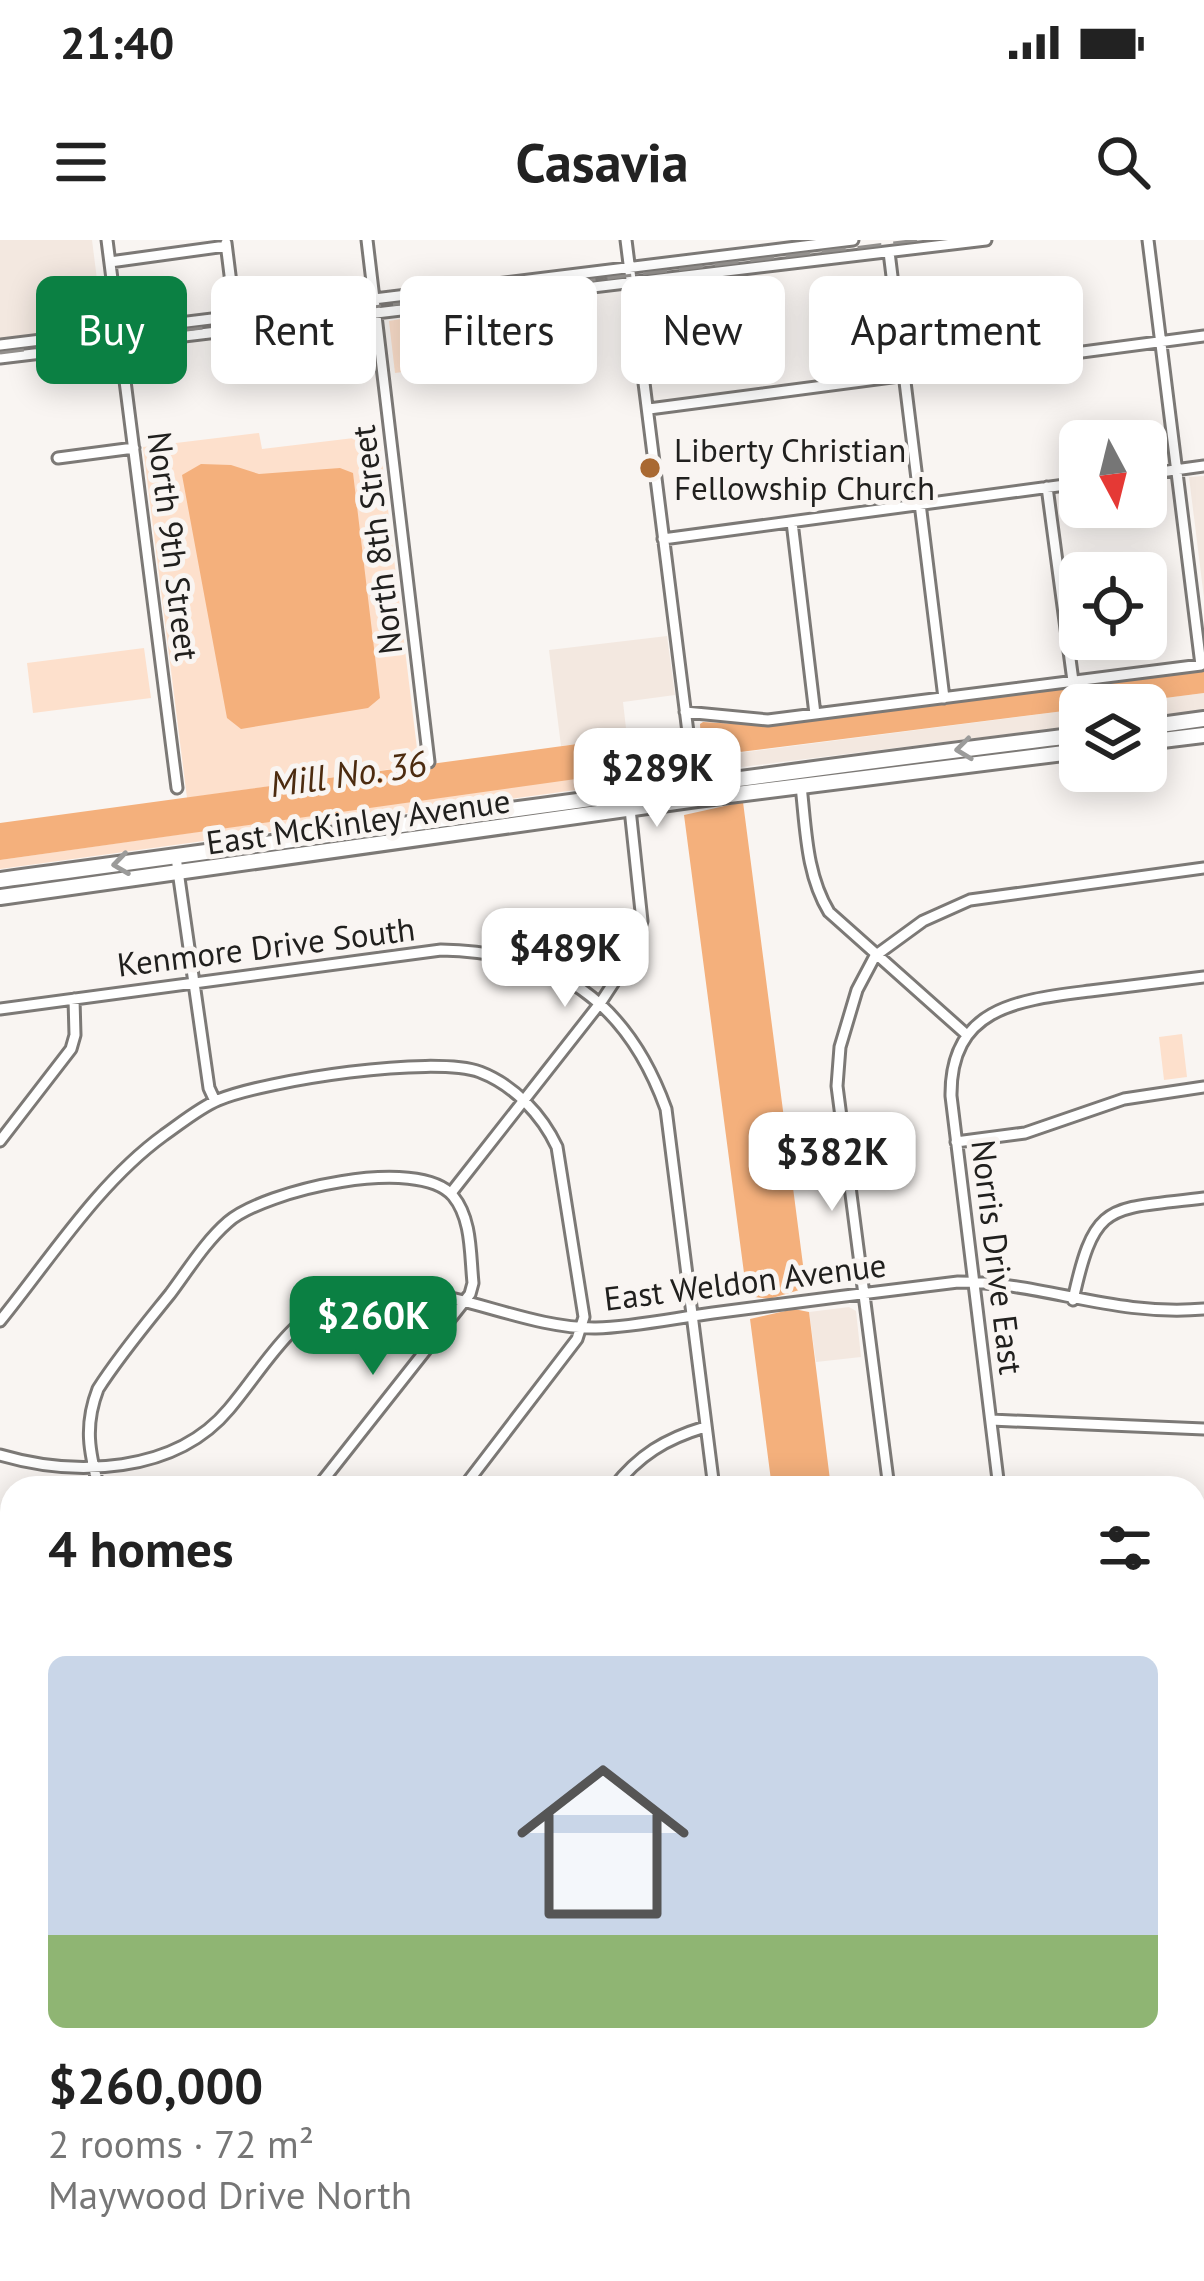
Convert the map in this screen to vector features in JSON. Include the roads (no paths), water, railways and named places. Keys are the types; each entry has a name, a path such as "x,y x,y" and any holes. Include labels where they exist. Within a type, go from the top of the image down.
{"main road":[{"path":"1167,724 1204,719"},
{"path":"1167,739 1204,735"},
{"name":"East McKinley Avenue","path":"0,880 694,782 1059,738"},
{"name":"East McKinley Avenue","path":"0,897 697,799 1059,754"},
{"path":"801,786 811,776 877,767 908,756"},
{"path":"478,832 505,821 546,814 554,804"}],"street":[{"name":"North 9th Street","path":"107,240 112,276"},
{"name":"North 8th Street","path":"367,240 371,276"},
{"path":"626,240 631,276"},
{"path":"376,297 853,240"},
{"path":"683,276 986,240"},
{"path":"685,712 768,720 1201,665 1148,240"},
{"path":"110,262 226,243 230,276"},
{"path":"889,252 892,276"},
{"path":"376,312 621,283"},
{"name":"North 8th Street","path":"376,312 429,762"},
{"path":"1083,351 1204,336"},
{"path":"0,345 36,340"},
{"path":"0,358 36,354"},
{"name":"North 9th Street","path":"126,384 177,788"},
{"path":"646,384 697,799"},
{"path":"649,409 836,384"},
{"path":"905,384 944,698"},
{"path":"58,458 134,448"},
{"path":"1167,471 1204,466"},
{"path":"664,539 1059,486"},
{"path":"1047,487 1073,681"},
{"path":"792,522 815,714"},
{"path":"801,786 817,892 829,912 967,1035 1000,1008 1023,1000 1204,977"},
{"path":"451,1193 601,1002 631,956 642,921 630,809"},
{"path":"176,857 209,1088 215,1101"},
{"path":"888,1476 837,1086 839,1047 856,990 875,956 922,920 970,900 1204,868"},
{"name":"Kenmore Drive South","path":"0,1009 441,950 506,956 553,972 601,1002"},
{"path":"0,1142 71,1049 74,999"},
{"path":"601,1002 646,1061 666,1109 712,1476"},
{"name":"Norris Drive East","path":"967,1035 950,1081 998,1476"},
{"path":"0,1321 121,1171 215,1101 267,1086 429,1063 476,1071 523,1099 549,1130 562,1166 584,1328 472,1476"},
{"path":"956,1142 1024,1133 1124,1100 1204,1088"},
{"path":"96,1476 88,1429 98,1389 230,1221 281,1194 405,1175 430,1180 451,1193 465,1212 473,1283 464,1303 327,1476"},
{"path":"1073,1300 1086,1245 1108,1217 1132,1207 1204,1198"},
{"name":"East Weldon Avenue","path":"0,1455 48,1466 93,1467 166,1452 205,1433 294,1328 325,1305 396,1290 584,1328 974,1282 1141,1311 1204,1309"},
{"path":"991,1420 1204,1429"},
{"path":"622,1476 668,1438 705,1427"}],"railway":[{"path":"0,353 918,240"}],"place":[{"name":"Liberty Christian Fellowship Church","path":"650,468"}],"water label":[{"name":"Mill No. 36","path":"348,773"}]}
